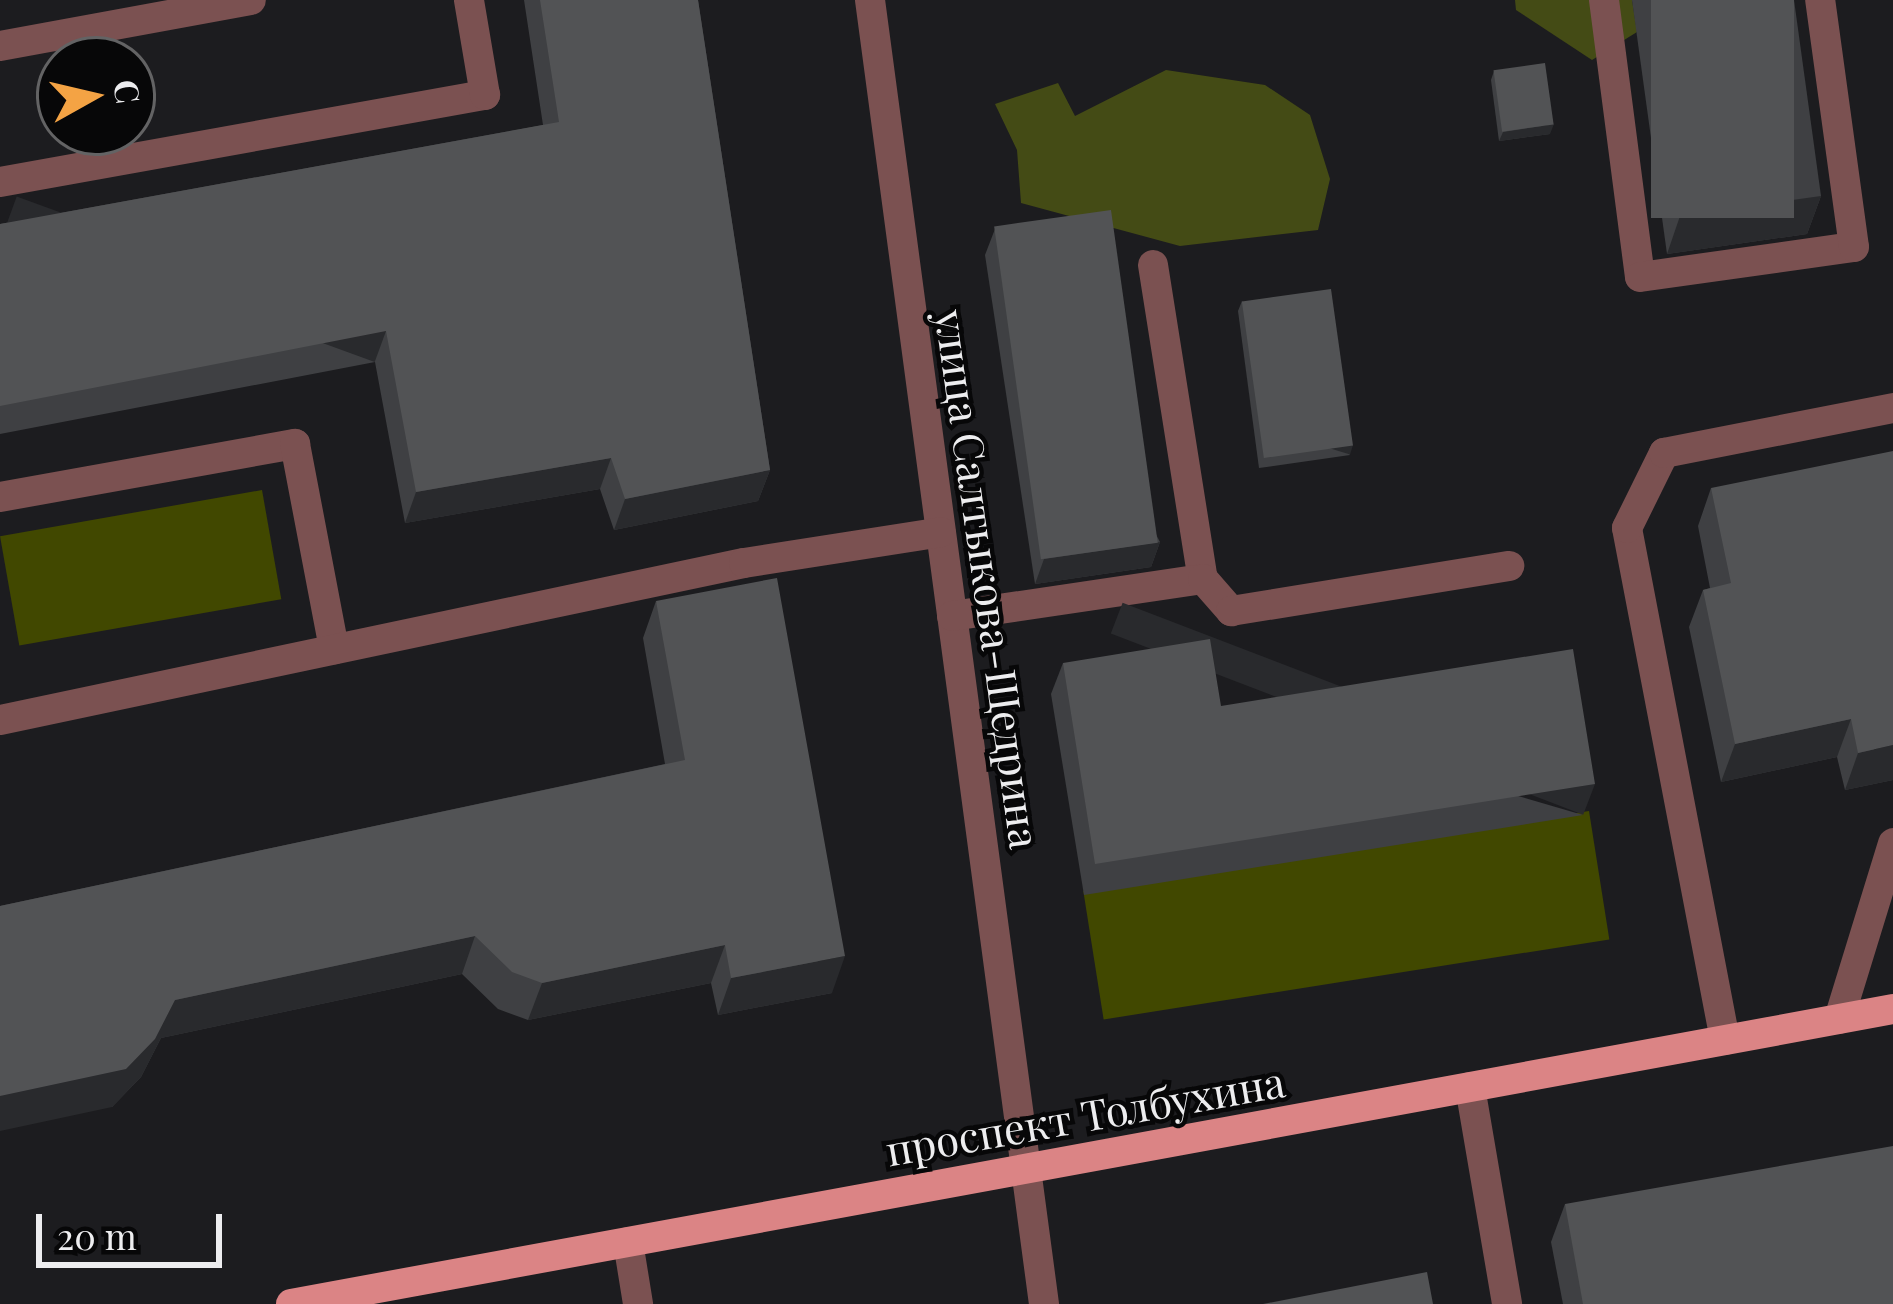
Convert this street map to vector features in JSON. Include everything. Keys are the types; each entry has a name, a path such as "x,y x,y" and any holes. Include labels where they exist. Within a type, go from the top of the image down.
{"main road":[{"name":"проспект Толбухина","path":"292,1304 1893,1009"}],"street":[{"path":"0,46 251,0"},
{"path":"0,182 485,94 469,0"},
{"name":"улица Салтыкова-Щедрина","path":"870,0 1044,1304"},
{"path":"1604,0 1640,277 1854,247 1820,0"},
{"path":"1153,265 1203,579 1231,611 1509,566"},
{"path":"1725,1040 1627,528 1664,453 1893,408"},
{"path":"0,497 295,444 334,649"},
{"path":"0,720 744,563 941,532"},
{"path":"952,616 1203,579"},
{"path":"1839,1019 1893,843"},
{"path":"1470,1087 1507,1304"},
{"path":"628,1242 638,1304"}],"green space":[{"path":"1515,0 1632,0 1637,32 1592,60 1516,10"},
{"path":"1166,70 1265,85 1310,115 1330,179 1318,230 1180,246 1021,203 1017,150 995,104 1058,83 1075,116"},
{"path":"262,490 281,599 19,646 0,536"},
{"path":"1589,811 1609,939 1104,1019 1083,891"}],"building":[{"path":"540,0 698,0 770,470 625,499 611,458 416,492 386,331 0,406 0,224 559,122"},
{"path":"1651,0 1794,0 1794,218 1651,218"},
{"path":"1545,63 1554,124 1502,132 1494,70"},
{"path":"1111,210 1158,543 1041,559 994,226"},
{"path":"1331,289 1353,445 1264,458 1242,302"},
{"path":"1893,451 1893,745 1858,753 1851,719 1735,744 1703,590 1731,583 1711,488"},
{"path":"777,578 845,956 731,978 725,945 542,983 512,972 475,936 175,1000 155,1039 126,1069 0,1096 0,906 685,760 656,601"},
{"path":"1210,639 1221,706 1573,649 1595,784 1095,864 1063,663"},
{"path":"1893,1146 1893,1304 1583,1304 1565,1204"},
{"path":"1427,1272 1433,1304 1263,1304"}]}
